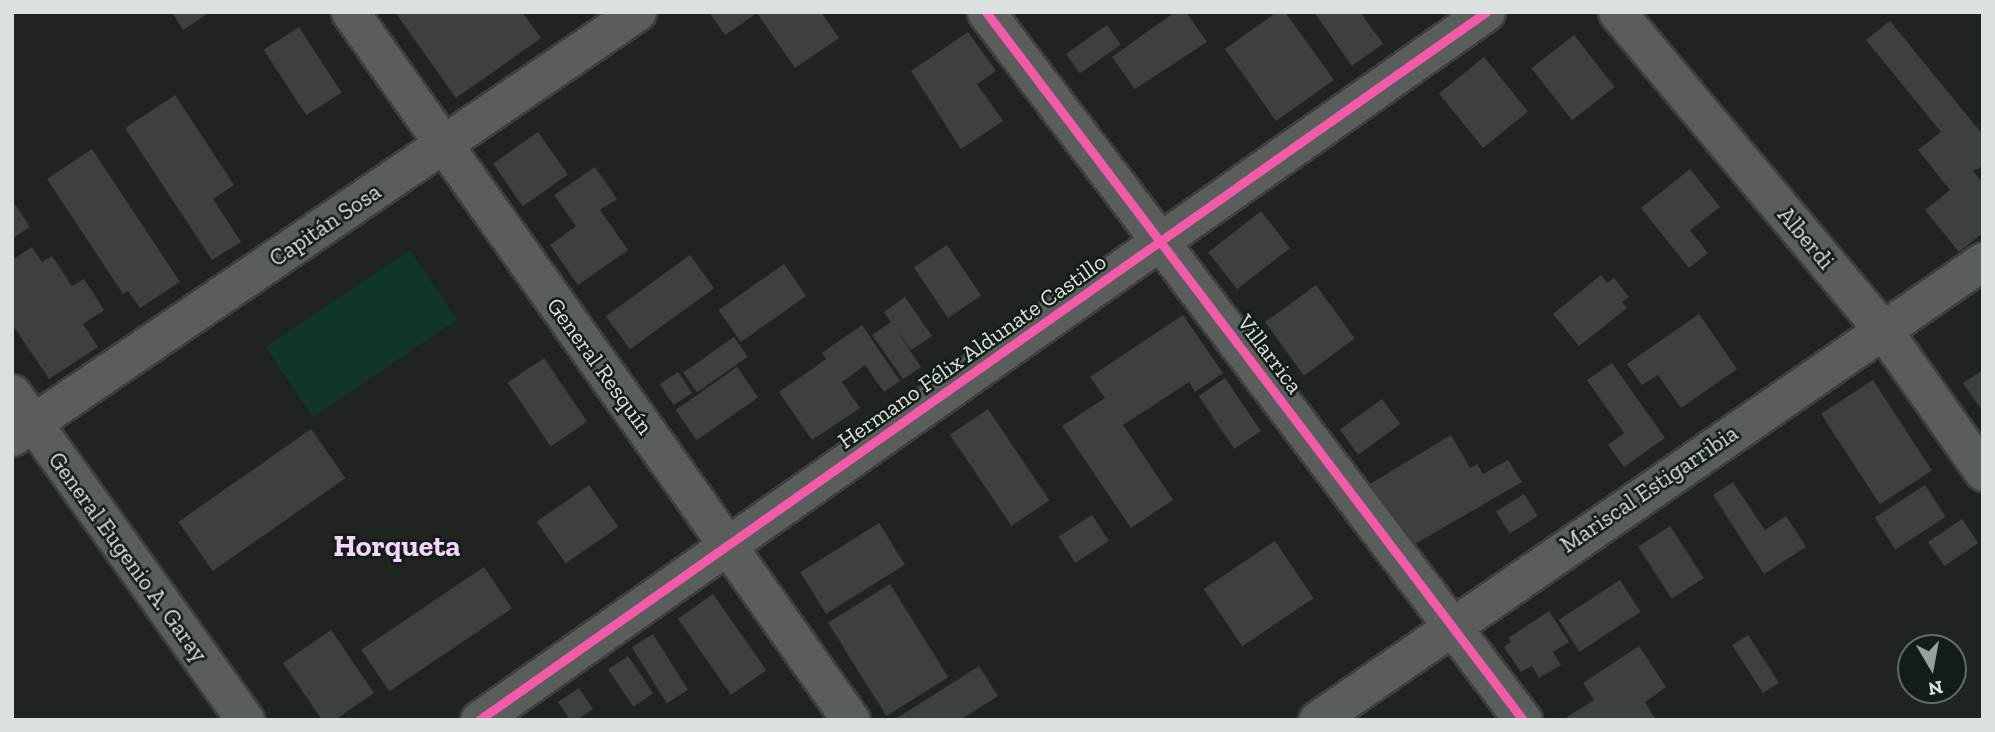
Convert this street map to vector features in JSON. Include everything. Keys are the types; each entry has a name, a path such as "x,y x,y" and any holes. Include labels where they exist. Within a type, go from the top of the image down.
{"street":[{"name":"General Resquín","path":"350,12 442,146 729,545 851,720"},
{"name":"Capitán Sosa","path":"22,430 637,12"},
{"name":"Villarrica","path":"986,12 1522,720"},
{"name":"Hermano Félix Aldunate Castillo","path":"479,720 1486,12"},
{"name":"Alberdi","path":"1617,12 1883,330 1983,472"},
{"name":"Mariscal Estigarribia","path":"1317,720 1451,625 1983,261"},
{"name":"General Eugenio A. Garay","path":"12,393 22,430 245,720"}],"green space":[{"path":"410,250 457,320 313,417 266,347"}],"building":[{"path":"172,12 210,12 183,30"},
{"path":"395,12 522,12 541,38 456,98"},
{"path":"709,12 821,12 839,38 795,68 757,13 725,35"},
{"path":"1175,12 1186,12 1207,42 1135,89 1112,57"},
{"path":"1277,12 1285,12 1334,80 1276,121 1225,49"},
{"path":"1314,12 1360,12 1383,44 1352,66"},
{"path":"1890,21 1983,135 1983,166 1973,171 1983,183 1983,233 1959,252 1925,210 1950,190 1918,150 1941,132 1866,40"},
{"path":"1107,25 1121,45 1080,73 1066,54"},
{"path":"299,27 341,92 306,115 264,50"},
{"path":"968,32 996,71 977,84 1003,121 961,149 911,71"},
{"path":"1574,35 1615,87 1572,120 1531,68"},
{"path":"1484,57 1528,111 1483,148 1439,94"},
{"path":"175,95 234,185 213,199 241,242 212,260 125,128"},
{"path":"538,132 568,175 523,206 493,164"},
{"path":"92,149 180,282 140,308 128,291 123,294 47,179"},
{"path":"595,167 617,199 600,210 628,250 578,285 550,245 576,226 554,195"},
{"path":"1690,169 1720,207 1690,230 1708,253 1689,268 1641,208"},
{"path":"12,200 30,227 12,239"},
{"path":"1261,211 1290,248 1237,289 1208,252"},
{"path":"947,245 981,296 948,318 914,267"},
{"path":"32,247 42,262 52,256 72,286 84,279 104,310 83,324 98,347 49,379 12,324 12,260"},
{"path":"690,255 714,288 630,349 606,316"},
{"path":"784,264 806,296 741,342 718,310"},
{"path":"1601,275 1607,283 1614,278 1629,297 1622,302 1627,308 1579,346 1553,314"},
{"path":"1316,285 1355,338 1304,375 1265,322"},
{"path":"905,297 932,336 911,350 897,331 921,367 903,379 872,335 891,322 884,312"},
{"path":"1699,314 1737,369 1681,408 1658,375 1642,385 1627,364"},
{"path":"1183,315 1223,373 1195,392 1189,382 1123,425 1173,500 1131,528 1062,426 1105,398 1090,377"},
{"path":"862,325 900,381 884,392 865,365 842,382 860,408 812,440 779,392 826,359 822,353"},
{"path":"734,337 748,357 697,392 683,373"},
{"path":"544,358 587,422 551,446 508,383"},
{"path":"1612,363 1665,438 1624,467 1608,445 1624,433 1587,380"},
{"path":"737,367 758,397 697,440 676,410"},
{"path":"1983,370 1983,412 1963,383"},
{"path":"678,372 692,393 674,405 660,384"},
{"path":"1225,378 1261,431 1234,449 1198,396"},
{"path":"1873,380 1932,471 1880,504 1821,414"},
{"path":"1382,399 1400,424 1358,455 1340,430"},
{"path":"988,409 1050,500 1011,526 950,435"},
{"path":"311,429 345,478 213,571 178,522"},
{"path":"1451,435 1470,468 1477,464 1483,474 1508,460 1522,482 1408,548 1370,484"},
{"path":"1733,482 1765,530 1786,516 1806,547 1764,574 1713,495"},
{"path":"589,485 618,527 566,563 537,522"},
{"path":"1925,485 1946,517 1895,550 1875,518"},
{"path":"1524,494 1538,516 1510,534 1496,511"},
{"path":"1092,515 1109,541 1075,563 1058,537"},
{"path":"1962,519 1978,543 1944,566 1928,542"},
{"path":"879,523 905,565 826,614 800,572"},
{"path":"1670,526 1704,578 1672,599 1638,547"},
{"path":"1275,541 1314,598 1242,646 1204,589"},
{"path":"484,567 512,608 389,691 361,650"},
{"path":"1620,580 1641,612 1579,652 1559,620"},
{"path":"890,584 948,677 886,716 828,623"},
{"path":"713,594 766,670 731,695 678,619"},
{"path":"1549,611 1569,642 1553,652 1561,665 1539,678 1532,666 1521,672 1504,647 1511,642 1508,638"},
{"path":"331,630 374,693 335,720 322,720 283,663"},
{"path":"653,634 688,690 667,703 632,647"},
{"path":"1748,635 1779,683 1763,693 1732,645"},
{"path":"1639,646 1666,687 1645,702 1656,720 1568,720 1567,717 1594,700 1583,683"},
{"path":"628,656 653,693 633,707 608,669"},
{"path":"979,666 998,696 960,720 894,720"},
{"path":"579,688 593,709 577,720 570,720 558,702"}],"cycle path":[{"path":"986,12 1523,720"},
{"path":"479,720 1486,12"}],"district":[{"name":"Horqueta","path":"397,546"}]}
